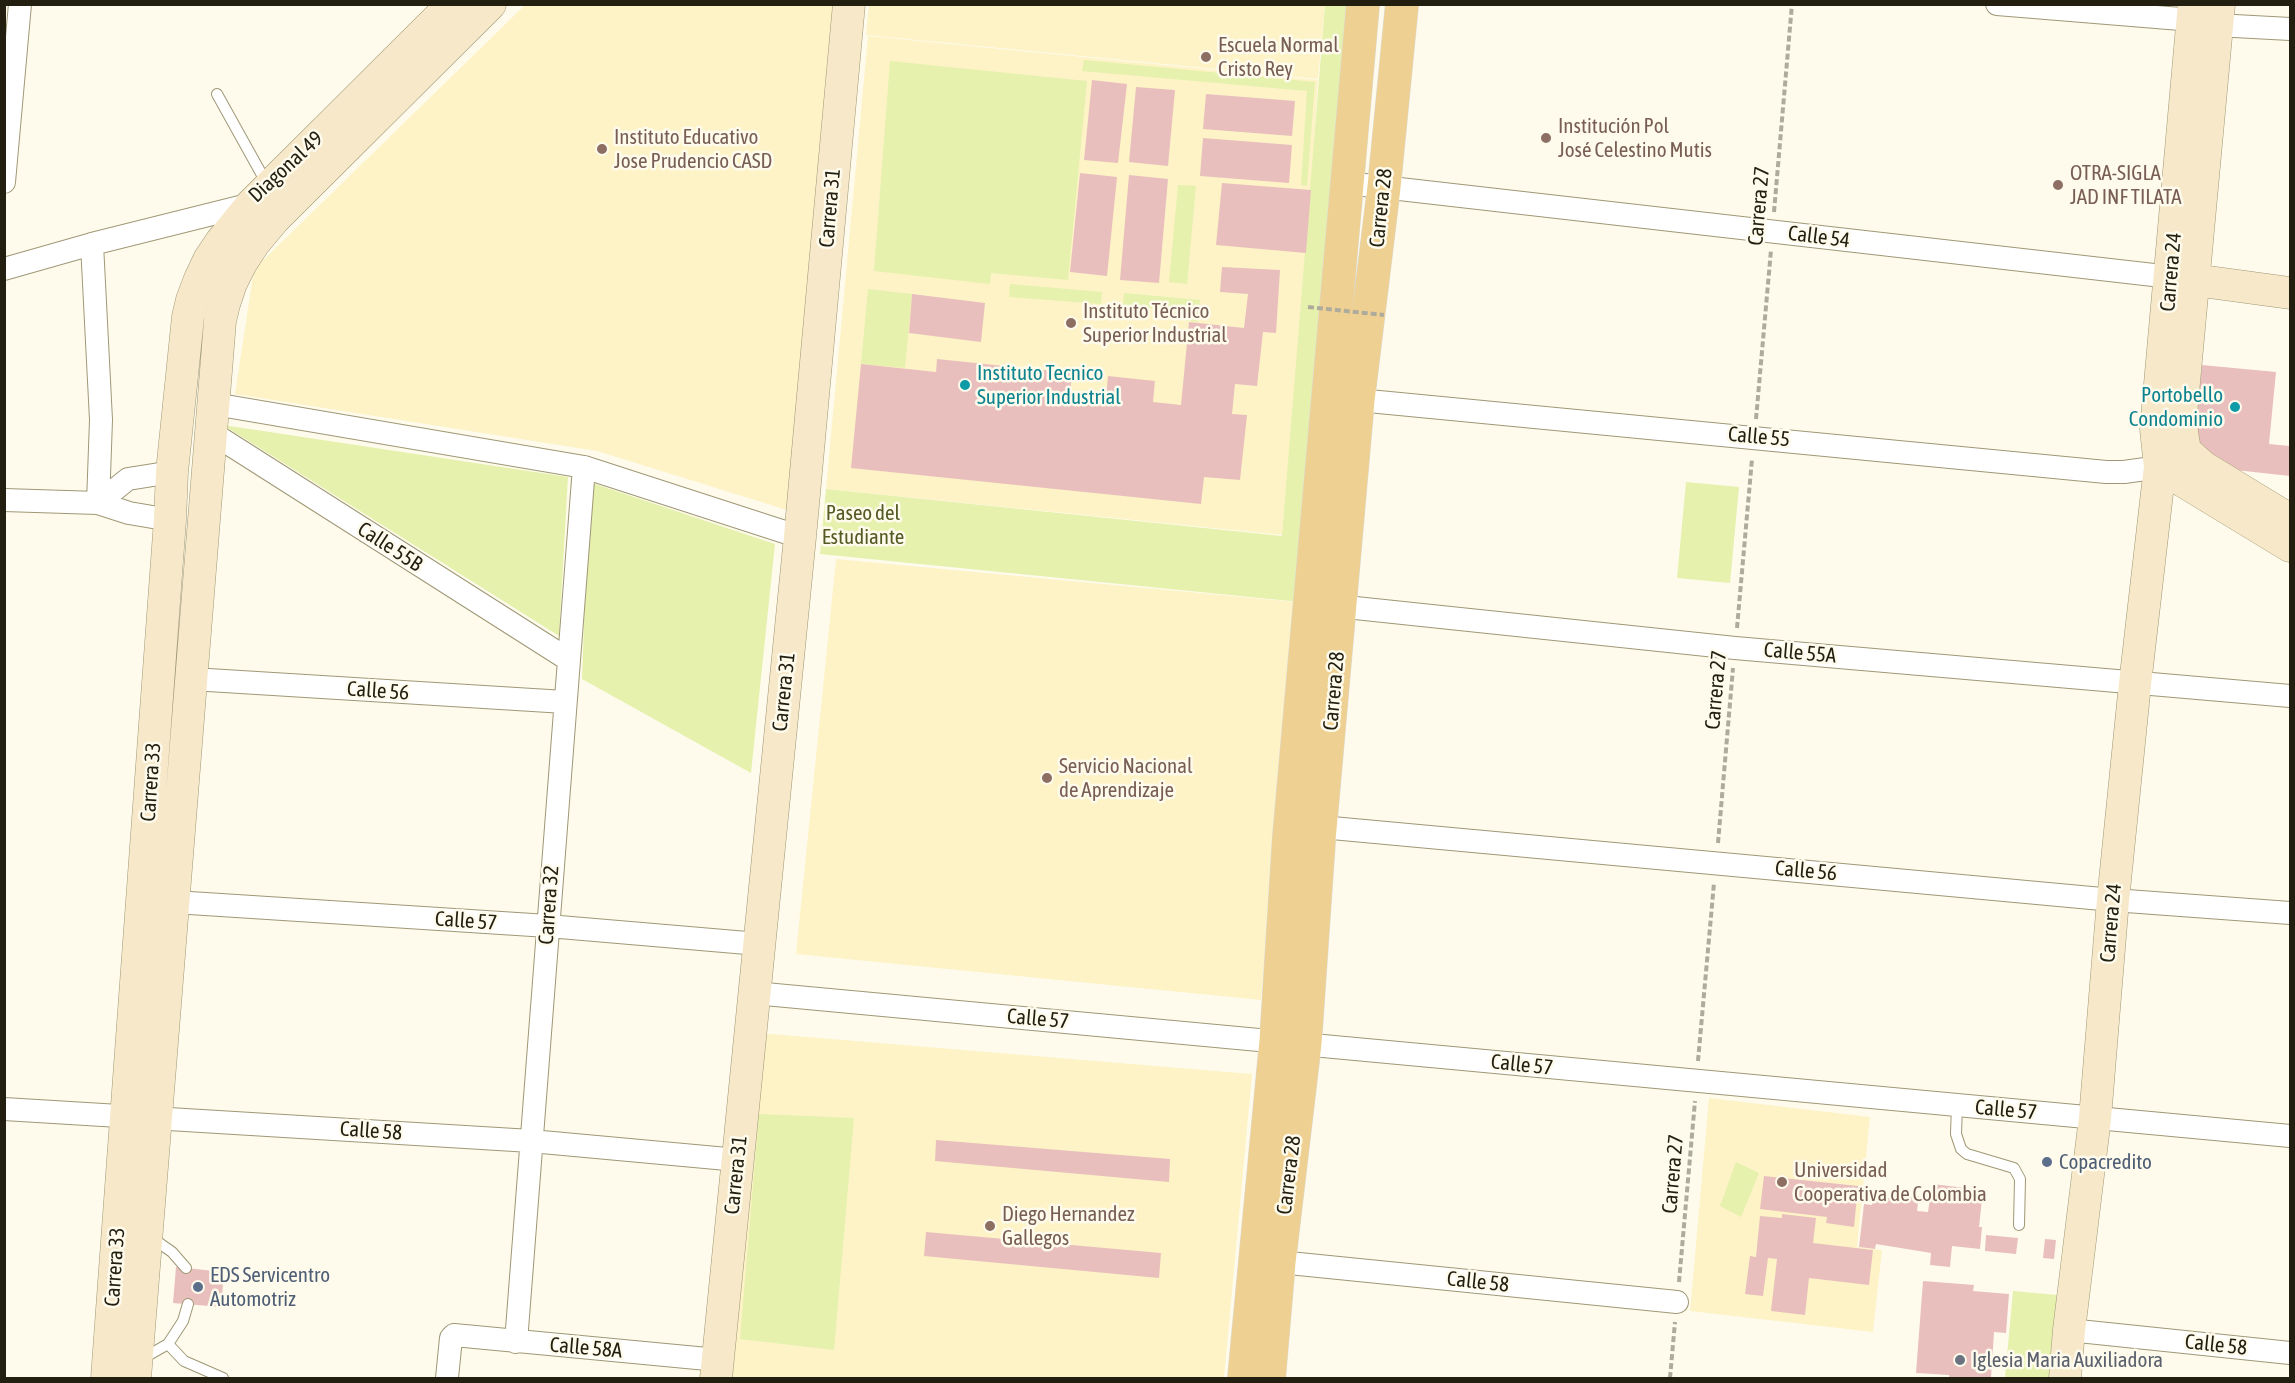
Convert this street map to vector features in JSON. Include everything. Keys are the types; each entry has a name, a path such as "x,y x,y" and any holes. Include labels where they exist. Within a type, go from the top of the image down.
{"main road":[{"name":"Carrera 28","path":"1244,1378 1321,826 1326,605 1347,183 1363,4"},
{"name":"Carrera 28","path":"1269,1378 1279,1262 1290,1042 1289,837 1358,400 1384,187 1401,4"}],"street":[{"path":"4,182 20,4"},
{"name":"Diagonal 49","path":"4,269 260,195 453,4"},
{"name":"Diagonal 49","path":"254,243 275,218 490,4"},
{"name":"Carrera 31","path":"717,1369 800,537 849,4"},
{"path":"1997,4 2205,14 2290,29"},
{"name":"Carrera 24","path":"2066,1378 2069,1330 2095,1118 2113,900 2135,684 2181,414 2182,278 2205,14"},
{"name":"Calle 54","path":"1347,183 2182,278 2290,293"},
{"name":"Carrera 33","path":"136,1370 147,1235 142,1117 172,472 188,317 192,300 209,260 260,195"},
{"name":"Carrera 33","path":"107,1378 174,902 220,321 231,283 254,243"},
{"path":"92,244 101,420 98,503"},
{"name":"Calle 55","path":"1358,400 2106,471 2124,472 2173,459"},
{"path":"177,424 197,433 213,418 584,467 800,537"},
{"name":"Calle 55B","path":"213,418 569,660"},
{"path":"2173,459 2203,467 2290,520"},
{"path":"2173,459 2290,546"},
{"name":"Carrera 32","path":"516,1342 584,467"},
{"path":"98,503 128,479 195,470 208,477"},
{"path":"4,500 98,503 129,513 170,520"},
{"name":"Calle 55A","path":"1326,605 1735,648 2290,696"},
{"name":"Calle 56","path":"192,679 565,702"},
{"name":"Calle 56","path":"1321,826 2113,900 2290,913"},
{"name":"Calle 57","path":"174,902 548,926 759,944"},
{"name":"Calle 57","path":"754,993 2290,1136"},
{"name":"Calle 58","path":"4,1109 531,1141 738,1160"},
{"name":"Calle 58","path":"1279,1262 1677,1302"},
{"name":"Calle 58","path":"2069,1330 2290,1353"},
{"name":"Calle 58A","path":"447,1378 451,1338 454,1335 717,1369"}],"lane":[{"path":"217,94 260,195"},
{"path":"1957,1106 1956,1134 1961,1149 1967,1154 2014,1168 2020,1179 2019,1225"},
{"path":"147,1235 172,1252 186,1268"},
{"path":"136,1370 168,1344 183,1320 189,1304"},
{"path":"168,1344 184,1361 223,1378"}],"path":[{"name":"Carrera 27","path":"1670,1378 1792,4"},
{"path":"1308,307 1384,315"}],"shaded area":[{"name":"Escuela Normal Cristo Rey","path":"869,4 1325,5 1318,79 866,35"},
{"name":"Instituto Educativo Jose Prudencio CASD","path":"525,5 841,5 790,511 597,451 235,394 254,269"},
{"name":"Instituto Técnico Superior Industrial","path":"868,36 1318,80 1283,535 826,489"},
{"name":"Servicio Nacional de Aprendizaje","path":"836,559 1296,602 1261,1000 796,954"},
{"name":"Diego Hernandez Gallegos","path":"759,1033 1252,1074 1224,1378 730,1378"},
{"name":"Universidad Cooperativa de Colombia","path":"1709,1098 1870,1117 1857,1247 1882,1250 1873,1332 1690,1311"}],"green space":[{"name":"Paseo del Estudiante","path":"1325,5 1363,5 1310,603 820,554 826,489 1282,536"},
{"path":"1084,60 1315,82 1307,186 1301,185 1307,91 1082,71"},
{"path":"890,61 1087,81 1068,280 991,273 990,284 874,271"},
{"path":"1178,185 1196,186 1187,284 1169,282"},
{"path":"1010,284 1102,292 1101,304 1009,297"},
{"path":"868,289 912,294 905,368 861,364"},
{"path":"1124,293 1200,300 1198,322 1175,319 1176,310 1123,306"},
{"path":"223,425 568,477 559,636"},
{"path":"589,482 775,544 751,773 582,679"},
{"path":"1686,482 1739,487 1730,583 1677,578"},
{"path":"759,1114 854,1118 834,1350 740,1339"},
{"path":"1736,1162 1759,1173 1741,1217 1720,1206"},
{"path":"2013,1291 2057,1295 2049,1378 2005,1378"}],"building":[{"path":"1092,80 1127,84 1118,163 1084,160"},
{"path":"1136,87 1175,90 1168,166 1129,162"},
{"path":"1206,94 1295,101 1292,136 1203,129"},
{"path":"1203,138 1292,145 1289,183 1200,176"},
{"path":"1080,173 1117,177 1107,276 1070,272"},
{"path":"1129,175 1168,179 1159,283 1120,280"},
{"path":"1222,183 1311,190 1306,253 1216,245"},
{"name":"Instituto Tecnico Superior Industrial","path":"1222,267 1280,270 1276,333 1263,332 1257,386 1235,384 1232,414 1247,415 1240,480 1204,477 1201,504 851,468 861,364 936,372 937,359 1072,373 1070,394 1106,398 1108,376 1155,381 1153,402 1181,405 1189,322 1244,328 1248,294 1220,292"},
{"path":"912,294 985,303 981,342 909,333"},
{"name":"Portobello Condominio","path":"2202,365 2276,372 2269,444 2290,446 2290,476 2217,468 2194,441"},
{"path":"936,1140 1170,1159 1169,1182 935,1161"},
{"path":"1764,1176 1858,1186 1854,1227 1826,1223 1827,1217 1760,1209"},
{"path":"1932,1184 1983,1190 1979,1227 1982,1227 1980,1249 1952,1246 1950,1267 1930,1265 1931,1253 1876,1244 1875,1249 1859,1247 1864,1204 1872,1205 1873,1196 1889,1198 1890,1193 1919,1196 1917,1211 1928,1212"},
{"path":"1782,1214 1816,1218 1813,1243 1873,1250 1869,1285 1809,1278 1805,1315 1771,1311 1777,1259 1768,1258 1763,1296 1745,1294 1750,1256 1756,1257 1760,1216 1782,1218"},
{"path":"926,1232 1161,1253 1159,1278 924,1256"},
{"path":"1986,1235 2018,1238 2016,1254 1985,1251"},
{"path":"2045,1239 2056,1240 2054,1259 2043,1258"},
{"name":"EDS Servicentro Automotriz","path":"176,1267 224,1272 221,1307 173,1303"},
{"name":"Iglesia Maria Auxiliadora","path":"1923,1281 1974,1285 1973,1291 2009,1294 2006,1333 1994,1332 1991,1378 1949,1378 1949,1375 1916,1373"}],"place":[{"name":"Escuela Normal Cristo Rey","path":"1206,57"},
{"name":"Institución Pol José Celestino Mutis","path":"1546,138"},
{"name":"Instituto Educativo Jose Prudencio CASD","path":"602,149"},
{"name":"OTRA-SIGLA JAD INF TILATA","path":"2058,185"},
{"name":"Instituto Técnico Superior Industrial","path":"1071,323"},
{"name":"Instituto Tecnico Superior Industrial","path":"965,385"},
{"name":"Portobello Condominio","path":"2235,407"},
{"name":"Servicio Nacional de Aprendizaje","path":"1047,778"},
{"name":"Copacredito","path":"2047,1162"},
{"name":"Universidad Cooperativa de Colombia","path":"1782,1182"},
{"name":"Diego Hernandez Gallegos","path":"990,1226"},
{"name":"EDS Servicentro Automotriz","path":"198,1287"},
{"name":"Iglesia Maria Auxiliadora","path":"1960,1360"}]}
